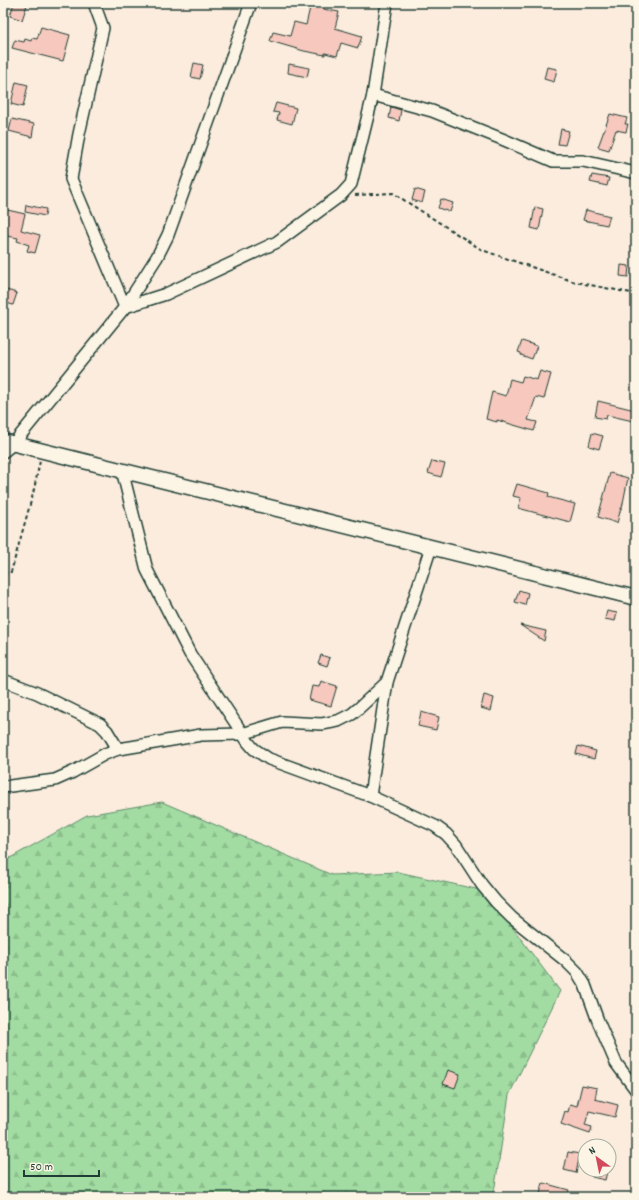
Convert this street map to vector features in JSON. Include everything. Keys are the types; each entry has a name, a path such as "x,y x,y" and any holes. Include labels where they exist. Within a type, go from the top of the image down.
{"street":[{"path":"94,3 103,28 79,134 71,179 125,307"},
{"path":"7,445 125,307 158,257 168,235 252,3"},
{"path":"125,307 166,294 277,242 341,195 351,184 373,95 387,3"},
{"path":"373,95 432,111 553,161 583,161 636,173"},
{"path":"7,445 42,450 636,598"},
{"path":"122,470 147,570 190,654 242,734 254,749 270,759 370,796 435,826 446,834 456,845 482,885 496,902 528,932 572,966 585,985 598,1021 616,1062 636,1090"},
{"path":"370,796 387,682 431,547"},
{"path":"3,680 37,693 100,724 107,731 118,749"},
{"path":"3,787 55,780 73,772 105,754 118,749 201,735 242,734 255,731 274,723 322,724 338,721 352,714 387,682"}],"path":[{"path":"341,195 394,193 482,250 575,282 636,294"},
{"path":"3,574 11,572 33,494 42,450"}],"green space":[{"path":"162,802 332,875 398,872 485,891 560,991 509,1095 495,1186 491,1197 3,1197 3,862 87,815"}],"building":[{"path":"14,3 27,5 22,20 10,16"},
{"path":"311,3 324,3 323,9 339,12 335,28 362,36 358,48 341,43 337,56 304,51 270,41 273,32 290,36 294,22 306,25"},
{"path":"41,27 70,35 63,61 12,48 15,40 24,42 25,39 31,41 32,38 37,39"},
{"path":"194,63 203,65 200,79 191,77"},
{"path":"289,64 309,68 307,77 288,73"},
{"path":"547,67 557,69 554,82 544,79"},
{"path":"16,82 28,85 23,107 11,104"},
{"path":"276,103 296,108 292,124 277,120 279,113 273,112"},
{"path":"391,107 401,110 399,121 389,118"},
{"path":"610,114 627,118 625,124 628,124 626,132 616,130 609,150 598,147"},
{"path":"12,119 34,124 32,137 9,131"},
{"path":"561,129 569,131 565,145 558,144"},
{"path":"592,175 609,178 607,186 590,182"},
{"path":"415,189 425,192 422,203 412,200"},
{"path":"441,199 453,203 450,212 438,208"},
{"path":"26,205 46,209 45,216 25,212"},
{"path":"535,207 543,209 539,230 531,228"},
{"path":"3,209 25,214 21,230 40,235 35,253 27,251 29,245 17,241 18,238 7,236 7,234 3,233"},
{"path":"586,210 610,216 607,225 583,220"},
{"path":"621,265 629,266 628,277 620,276"},
{"path":"3,289 17,293 13,305 3,302"},
{"path":"522,341 537,346 532,359 521,355 521,353 518,352"},
{"path":"540,371 551,374 544,399 536,397 528,420 537,422 534,431 497,420 497,422 486,419 492,392 506,396 510,379 521,382 523,376 537,380"},
{"path":"598,401 635,410 633,421 607,415 606,419 595,417"},
{"path":"592,433 603,436 599,449 589,446"},
{"path":"432,461 445,464 441,477 428,473"},
{"path":"610,473 628,478 622,508 617,523 598,517"},
{"path":"517,484 549,493 548,497 575,504 570,522 518,508 521,498 513,496"},
{"path":"519,590 528,593 525,605 515,602"},
{"path":"607,611 617,613 615,621 605,619"},
{"path":"520,625 546,631 544,641"},
{"path":"321,655 330,658 327,666 318,663"},
{"path":"321,681 337,686 331,706 309,700 312,686 319,687"},
{"path":"484,695 494,698 491,711 481,708"},
{"path":"421,712 439,717 436,730 418,726"},
{"path":"578,746 596,751 594,759 576,754"},
{"path":"448,1070 460,1074 455,1088 443,1084"},
{"path":"582,1085 597,1088 595,1099 618,1105 615,1117 589,1111 585,1125 592,1127 590,1134 561,1124 565,1111 568,1112 570,1104 577,1106"},
{"path":"568,1152 577,1154 576,1173 564,1170"},
{"path":"543,1183 569,1190 567,1197 550,1195 549,1197 539,1197"}]}
